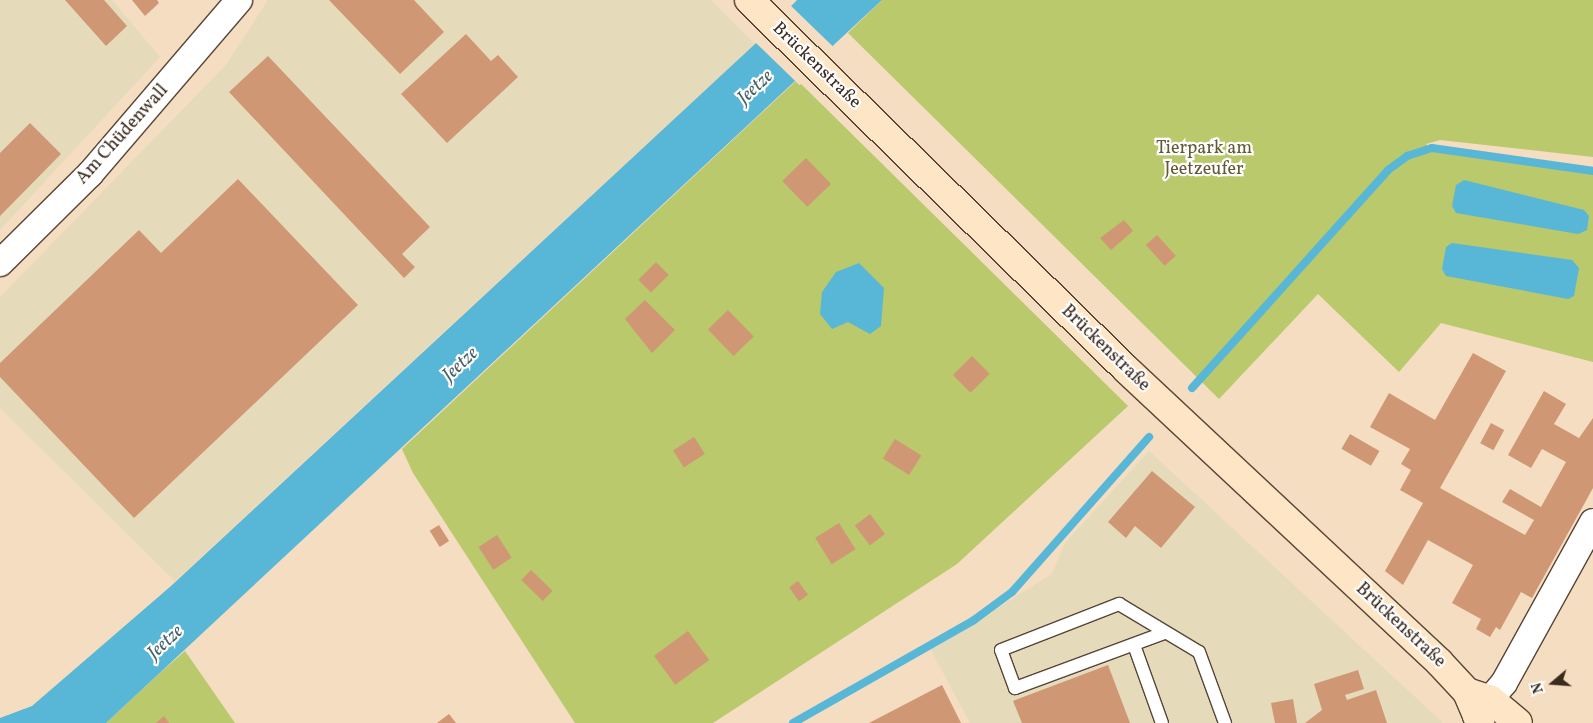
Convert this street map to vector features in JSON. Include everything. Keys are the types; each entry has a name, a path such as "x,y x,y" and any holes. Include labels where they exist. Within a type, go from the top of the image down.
{"main road":[{"name":"Brückenstraße","path":"749,0 1127,370 1478,708 1518,723"}],"street":[{"name":"Am Chüdenwall","path":"0,263 90,174 239,0"},
{"path":"1478,708 1593,522"}],"lane":[{"path":"1164,633 1015,688 1001,650 1119,604 1164,633 1199,652 1224,723"},
{"path":"1134,645 1162,723"}],"shaded area":[{"path":"0,0 112,0 160,57 0,230"},
{"path":"268,0 711,0 755,44 175,581 0,408 0,297 225,66"},
{"path":"1149,451 1442,723 970,723 931,650 1052,574 1065,543"}],"green space":[{"name":"Tierpark am Jeetzeufer","path":"882,0 1593,0 1593,157 1440,140 1426,144 1432,150 1593,171 1593,362 1441,323 1399,372 1318,294 1219,399 848,33"},
{"path":"797,80 1128,406 957,564 713,723 575,723 413,473 402,449"},
{"path":"185,651 235,723 106,723 161,672"}],"water":[{"name":"Jeetze","path":"797,0 882,0 106,723 0,723 0,718 32,706 171,586 755,44"},
{"path":"1464,180 1584,210 1589,216 1587,230 1578,234 1456,213 1452,206 1456,185"},
{"path":"1452,243 1572,260 1579,268 1574,296 1568,299 1446,276 1442,269 1446,247"},
{"path":"859,263 884,288 881,326 870,334 848,322 832,329 820,314 822,292 836,272"}],"pier":[{"path":"789,4 835,48 800,85 754,41"}],"building":[{"path":"65,0 104,0 127,26 106,46"},
{"path":"132,0 157,0 159,3 145,16"},
{"path":"329,0 414,0 444,32 400,74"},
{"path":"466,34 491,61 498,55 518,77 447,143 401,94"},
{"path":"268,56 430,227 402,254 415,267 404,278 229,92"},
{"path":"30,123 61,154 0,216 0,153"},
{"path":"806,158 831,184 807,207 782,181"},
{"path":"238,179 358,305 134,518 0,377 0,363 139,230 161,253"},
{"path":"1124,220 1133,231 1111,250 1100,238"},
{"path":"1157,235 1176,256 1165,266 1146,245"},
{"path":"656,262 669,275 651,292 638,280"},
{"path":"645,300 675,330 652,353 625,319"},
{"path":"728,310 754,337 734,356 708,329"},
{"path":"1473,353 1506,371 1440,488 1525,535 1534,520 1502,502 1510,489 1541,507 1566,462 1542,449 1531,468 1508,455 1544,391 1566,404 1554,424 1579,438 1593,418 1593,488 1532,598 1521,592 1500,630 1496,627 1490,637 1476,629 1481,619 1452,603 1473,565 1428,540 1403,585 1385,571 1423,503 1400,490 1411,470 1401,464 1410,449 1370,427 1389,393 1435,420"},
{"path":"972,356 990,374 971,393 953,375"},
{"path":"1491,423 1504,430 1493,450 1480,443"},
{"path":"1350,434 1379,451 1371,466 1342,449"},
{"path":"694,437 705,454 684,467 673,451"},
{"path":"895,439 921,455 909,475 883,459"},
{"path":"1152,471 1195,507 1161,548 1135,526 1126,538 1108,522"},
{"path":"870,514 885,534 870,545 855,525"},
{"path":"839,523 855,549 832,564 815,538"},
{"path":"439,525 449,541 440,547 430,531"},
{"path":"497,535 512,558 493,570 479,547"},
{"path":"531,570 553,591 543,601 521,580"},
{"path":"798,581 808,595 799,601 789,587"},
{"path":"688,631 709,660 675,685 654,656"},
{"path":"1108,665 1130,723 1022,723 1013,701"},
{"path":"1358,670 1364,689 1345,695 1347,700 1376,690 1387,723 1305,723 1322,710 1314,684"},
{"path":"942,685 961,723 869,723"},
{"path":"1293,699 1297,723 1275,723 1271,703"},
{"path":"449,714 456,723 437,723"},
{"path":"164,716 169,723 156,723"}],"waterway":[{"path":"1192,388 1388,170 1407,156 1432,148 1593,171"},
{"path":"793,723 974,620 1012,592 1149,437"}]}
